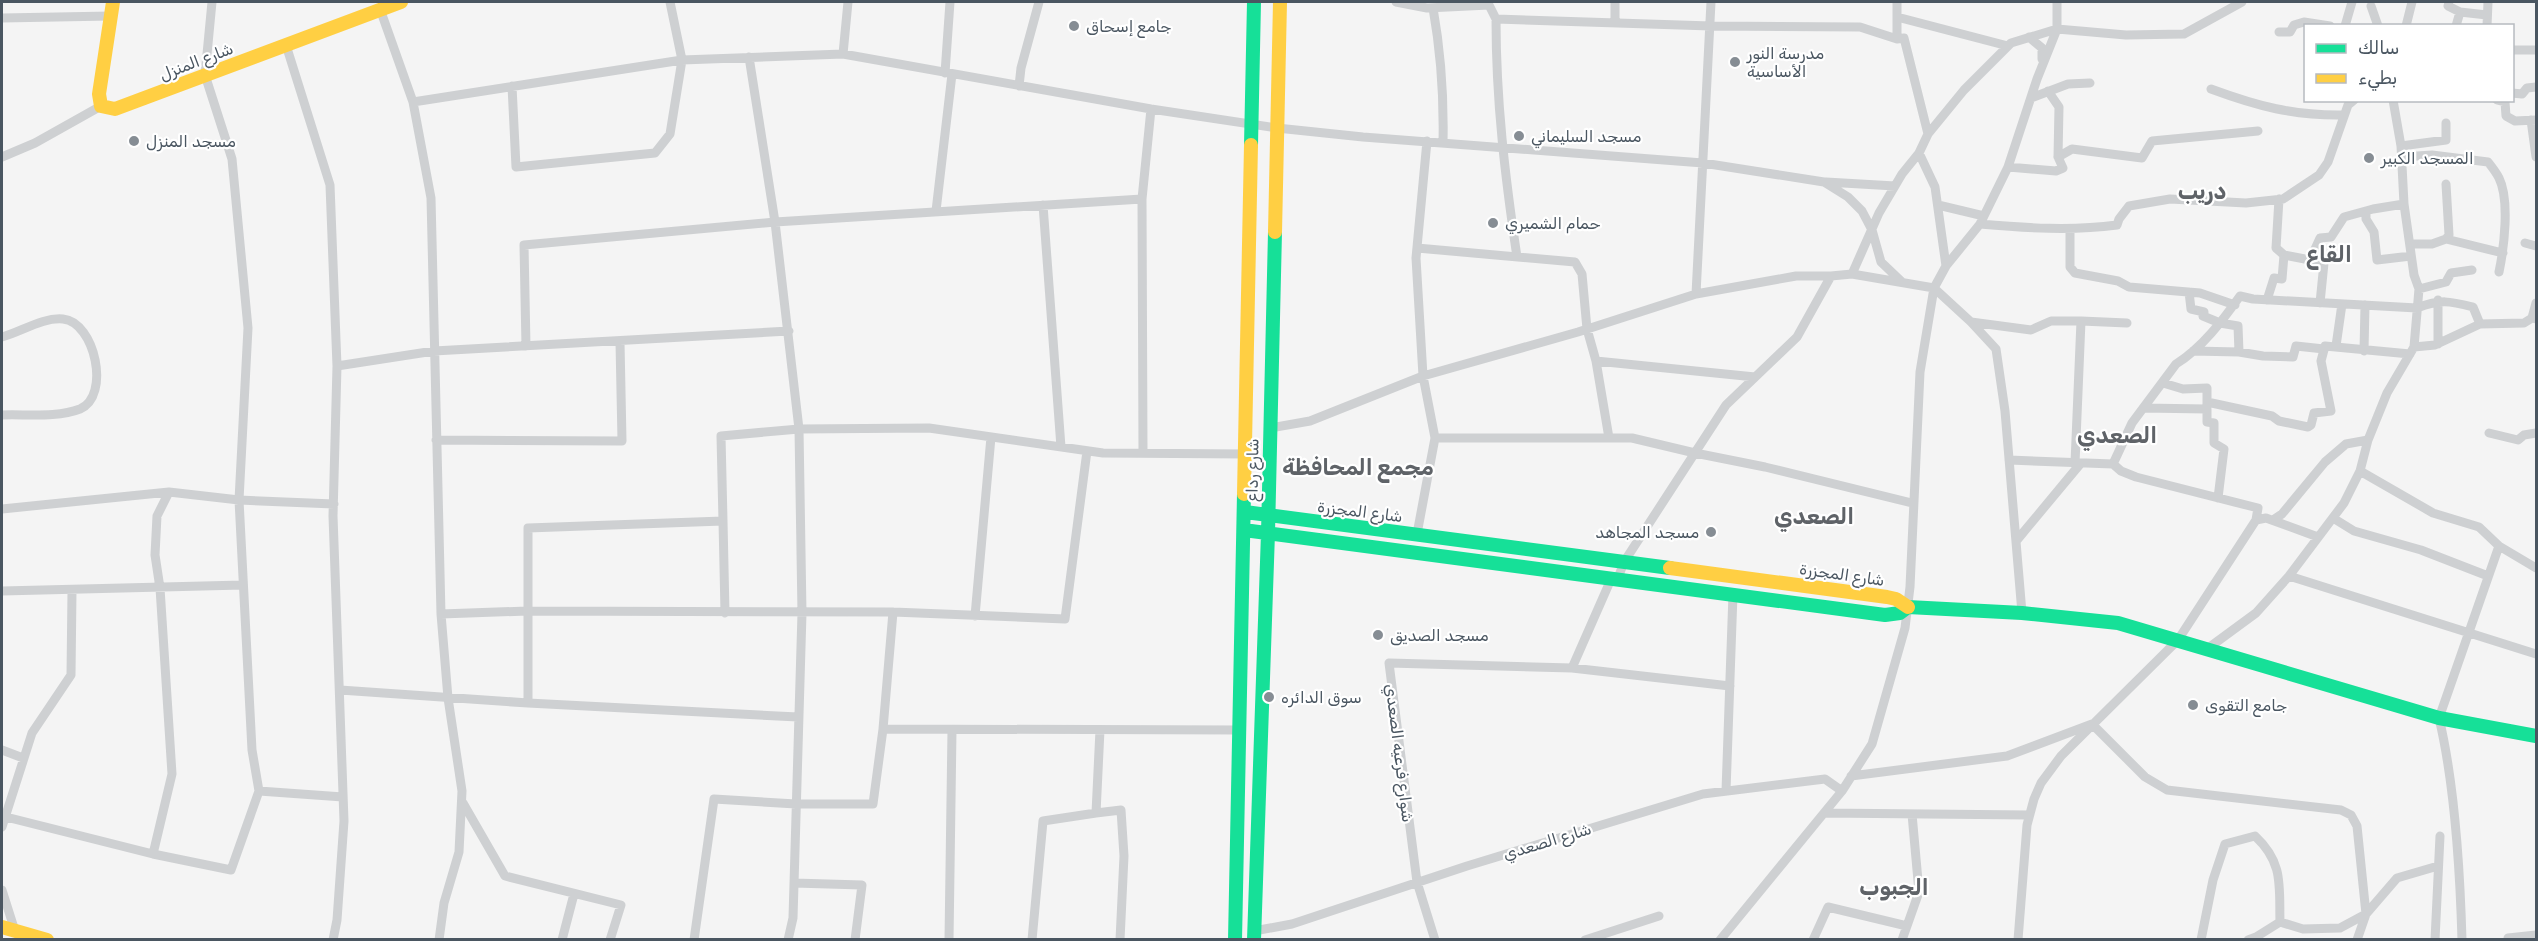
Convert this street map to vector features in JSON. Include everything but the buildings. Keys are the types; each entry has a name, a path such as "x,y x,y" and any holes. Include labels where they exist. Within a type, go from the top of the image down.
{"street":[{"path":"2,157 35,143 101,106 99,94 113,2"},
{"path":"4,818 153,854 231,870 259,791 252,750 239,500 248,327 232,159 205,75 212,2"},
{"name":"شارع المنزل","path":"101,106 115,109 401,2"},
{"path":"512,86 516,167 655,153 670,134 682,60 672,2"},
{"path":"843,54 848,2"},
{"path":"936,211 949,74 950,2"},
{"path":"1019,86 1021,68 1039,2"},
{"name":"شارع رداع","path":"1235,939 1254,2"},
{"name":"شارع رداع","path":"1254,935 1268,533 1280,2"},
{"path":"1396,2 1433,8 1488,3 1496,19 1496,72 1501,148 1517,257"},
{"path":"1614,22 1615,2"},
{"path":"1696,294 1711,2"},
{"path":"1897,2 1897,39"},
{"path":"1720,939 1842,790 1872,744 1901,649 1908,607 1920,372 1934,288 1946,266 1982,220 2008,167 2057,29 2057,2"},
{"path":"1852,274 1895,186 1919,153 1928,134 1964,90 2008,46 2057,29 2126,35 2184,34 2242,2"},
{"path":"2346,24 2352,2"},
{"path":"2406,24 2412,2"},
{"path":"2449,2 2448,6 2460,12 2487,15"},
{"path":"2487,24 2488,2"},
{"path":"2371,6 2377,24"},
{"path":"1433,8 1441,52 1444,89 1443,143"},
{"path":"380,9 413,102 431,198 441,614 448,698 462,800 459,852 444,903 439,939"},
{"path":"2457,24 2460,12"},
{"path":"2,18 111,16"},
{"path":"1897,17 2008,46"},
{"path":"1496,19 1711,26 1860,27 1897,39 1904,38 1928,134"},
{"path":"2279,32 2290,32 2294,25 2304,22 2317,24"},
{"path":"2030,37 2042,48 2042,66"},
{"path":"286,45 330,185 337,366 334,504 344,821 339,898 333,939"},
{"path":"2514,50 2536,50"},
{"path":"413,102 682,60 843,54 1151,109 1277,128 1703,163 1824,182 1895,186"},
{"path":"749,57 775,222 799,429 801,614 793,918 788,939"},
{"path":"2031,98 2068,84 2090,83"},
{"path":"2514,93 2522,94 2527,88 2536,87"},
{"path":"2211,89 2249,103 2288,113 2344,115"},
{"path":"2008,167 2056,171 2063,168 2058,157 2059,107 2048,91"},
{"path":"1938,205 1982,220 2070,230 2117,225 2129,206 2170,199 2246,203 2283,199 2319,174 2328,162 2344,115 2352,102"},
{"path":"2207,649 2256,613 2289,576 2344,503 2360,471 2368,440 2387,393 2412,351 2420,289 2414,274 2411,256 2404,204 2401,146 2392,102"},
{"path":"2505,102 2506,116 2514,120 2534,120 2536,157"},
{"path":"1143,453 1142,200 1151,109"},
{"path":"2401,146 2446,140 2446,123"},
{"path":"2058,157 2072,149 2142,158 2152,141 2258,131"},
{"path":"1417,534 1435,438 1424,376 1417,248 1427,141"},
{"path":"1919,153 1935,187 1946,266"},
{"path":"2402,157 2432,155 2488,162 2500,179 2504,205 2505,241 2499,272"},
{"path":"1824,182 1848,197 1862,211 1872,230 1881,262 1902,282"},
{"path":"2446,184 2449,235 2446,239"},
{"path":"2278,199 2276,248 2284,255 2324,263 2320,303"},
{"path":"526,346 524,245 775,222 1142,200"},
{"path":"2310,260 2320,238 2331,237 2344,217 2404,204"},
{"path":"1043,205 1061,447"},
{"path":"2366,212 2366,219 2374,232 2377,260 2411,256"},
{"path":"2070,230 2070,267 2075,273 2118,281 2129,287 2200,293 2235,305"},
{"path":"2410,244 2432,244 2446,239 2503,253"},
{"path":"2524,243 2536,246"},
{"path":"1417,248 1575,262 1582,274 1587,329 1596,361 1609,438"},
{"path":"2267,300 2274,278 2282,279 2284,255"},
{"path":"2420,289 2446,282 2451,273 2472,270"},
{"path":"1270,428 1310,421 1424,376 1587,329 1696,294 1796,276 1852,274 1934,288 1996,349 2010,460 2022,613"},
{"path":"1572,668 1624,562 1726,405 1797,337 1831,276"},
{"path":"2189,292 2191,309 2204,312 2203,316 2220,323 2238,326 2239,352"},
{"path":"2113,464 2132,423 2176,364 2193,351 2220,323 2240,296 2267,300 2417,308 2438,300 2447,300 2473,307 2481,324"},
{"path":"2438,300 2438,344"},
{"path":"2143,408 2207,405 2272,416 2278,421 2308,427 2311,425 2314,412 2331,411 2321,361 2325,346 2364,351 2412,351 2438,344 2481,324 2524,323 2534,319 2536,303"},
{"path":"2336,346 2342,304"},
{"path":"2364,351 2365,305"},
{"path":"2,337 51,320 66,319 80,326 87,338 95,360 97,377 94,392 81,408 54,413 2,415"},
{"path":"1971,322 2031,330 2051,321 2127,323"},
{"path":"2017,540 2078,463 2081,321"},
{"path":"337,366 434,351 789,332"},
{"path":"436,440 622,441 620,342"},
{"path":"2193,351 2292,357 2296,346 2324,350"},
{"path":"1596,361 1755,377"},
{"path":"2163,383 2183,389 2207,388 2207,422 2214,423 2214,443 2224,449 2218,498"},
{"path":"725,613 721,436 799,429 929,428 1087,451 1246,454"},
{"path":"2489,433 2518,440 2524,435 2536,433"},
{"path":"975,615 992,437"},
{"path":"1435,438 1632,438 1765,467 1912,503"},
{"path":"2272,520 2282,514 2325,462 2346,444 2368,440"},
{"path":"441,614 527,611 801,614 893,612 1065,619 1087,451"},
{"path":"2010,460 2113,464 2121,471 2136,477 2258,508 2256,520 2178,640 2092,724 2050,769 2037,791 2029,815 2018,939"},
{"path":"2360,471 2433,513 2479,527 2499,546 2536,568"},
{"path":"2,509 169,492 239,500 334,504"},
{"path":"153,854 172,774 160,588 155,555 157,516 169,492"},
{"name":"شارع المجزرة","path":"1244,530 1885,615 1900,613 1908,607 1896,599 1887,597 1245,512"},
{"path":"2256,520 2266,518 2318,537"},
{"path":"2333,518 2354,531 2421,550 2488,576"},
{"path":"528,704 528,528 723,521"},
{"path":"2462,939 2454,832 2444,739 2439,718 2499,546"},
{"path":"2289,576 2536,654"},
{"path":"2,591 243,585"},
{"path":"2,827 32,733 72,675 72,591"},
{"path":"1726,791 1733,594"},
{"path":"1908,607 2022,613 2118,623 2439,718 2536,736"},
{"path":"694,939 714,800 796,804 873,804 883,729 893,612"},
{"name":"شوارع فرعيه الصعدي","path":"1417,882 1389,663 1572,668 1730,686"},
{"path":"340,690 528,704 798,717"},
{"path":"1851,776 2007,756 2092,724"},
{"path":"2092,724 2145,777 2167,790 2346,812 2357,826 2366,914"},
{"path":"883,729 1241,730"},
{"path":"949,939 952,730"},
{"path":"1096,813 1100,730"},
{"path":"2,750 23,758"},
{"name":"شارع الصعدي","path":"1254,935 1417,882 1691,798 1825,778 1842,790"},
{"path":"259,791 343,797"},
{"path":"462,800 505,876 621,904 610,939"},
{"path":"1032,939 1043,821 1121,810 1124,856 1120,939"},
{"path":"1824,813 2029,815"},
{"path":"1902,939 1919,892 1912,814"},
{"path":"2201,939 2213,880 2225,844 2255,836 2269,849 2279,878 2280,922"},
{"path":"2436,939 2440,836"},
{"path":"2357,939 2366,914 2397,878 2438,866"},
{"path":"1417,882 1435,939"},
{"path":"794,883 862,885 855,939"},
{"path":"2,890 8,929 47,939"},
{"path":"561,939 574,894"},
{"path":"1813,939 1828,907 1907,926"},
{"path":"2248,939 2256,937 2280,922 2303,928 2340,928 2366,914"},
{"path":"1585,939 1659,916"},
{"path":"2508,938 2536,935"}],"traffic: fast":[{"path":"1251,145 1254,2"},
{"path":"1254,940 1268,533 1275,232"},
{"path":"1235,940 1244,494"},
{"path":"1245,512 1670,568"},
{"path":"1244,530 1885,615 1900,613 1908,607"},
{"path":"1908,607 2022,613 2118,623 2439,718 2536,736"}],"traffic: slow":[{"path":"113,2 99,94 101,106 115,109 401,2"},
{"path":"1275,232 1280,2"},
{"path":"1244,494 1251,145"},
{"path":"1670,568 1887,597 1896,599 1908,607"},
{"path":"2,927 47,940"}],"place":[{"name":"جامع إسحاق","path":"1074,26"},
{"name":"مدرسة النور الأساسية","path":"1735,62"},
{"name":"مسجد السليماني","path":"1519,136"},
{"name":"مسجد المنزل","path":"134,141"},
{"name":"المسجد الكبير","path":"2369,158"},
{"name":"حمام الشميري","path":"1493,223"},
{"name":"مسجد المجاهد","path":"1711,532"},
{"name":"مسجد الصديق","path":"1378,635"},
{"name":"سوق الدائره","path":"1269,697"},
{"name":"جامع التقوى","path":"2193,705"}],"district":[{"name":"دريب","path":"2202,191"},
{"name":"القاع","path":"2329,254"},
{"name":"الصعدي","path":"2117,435"},
{"name":"مجمع المحافظة","path":"1358,467"},
{"name":"الصعدي","path":"1814,516"},
{"name":"الجبوب","path":"1894,887"}]}
